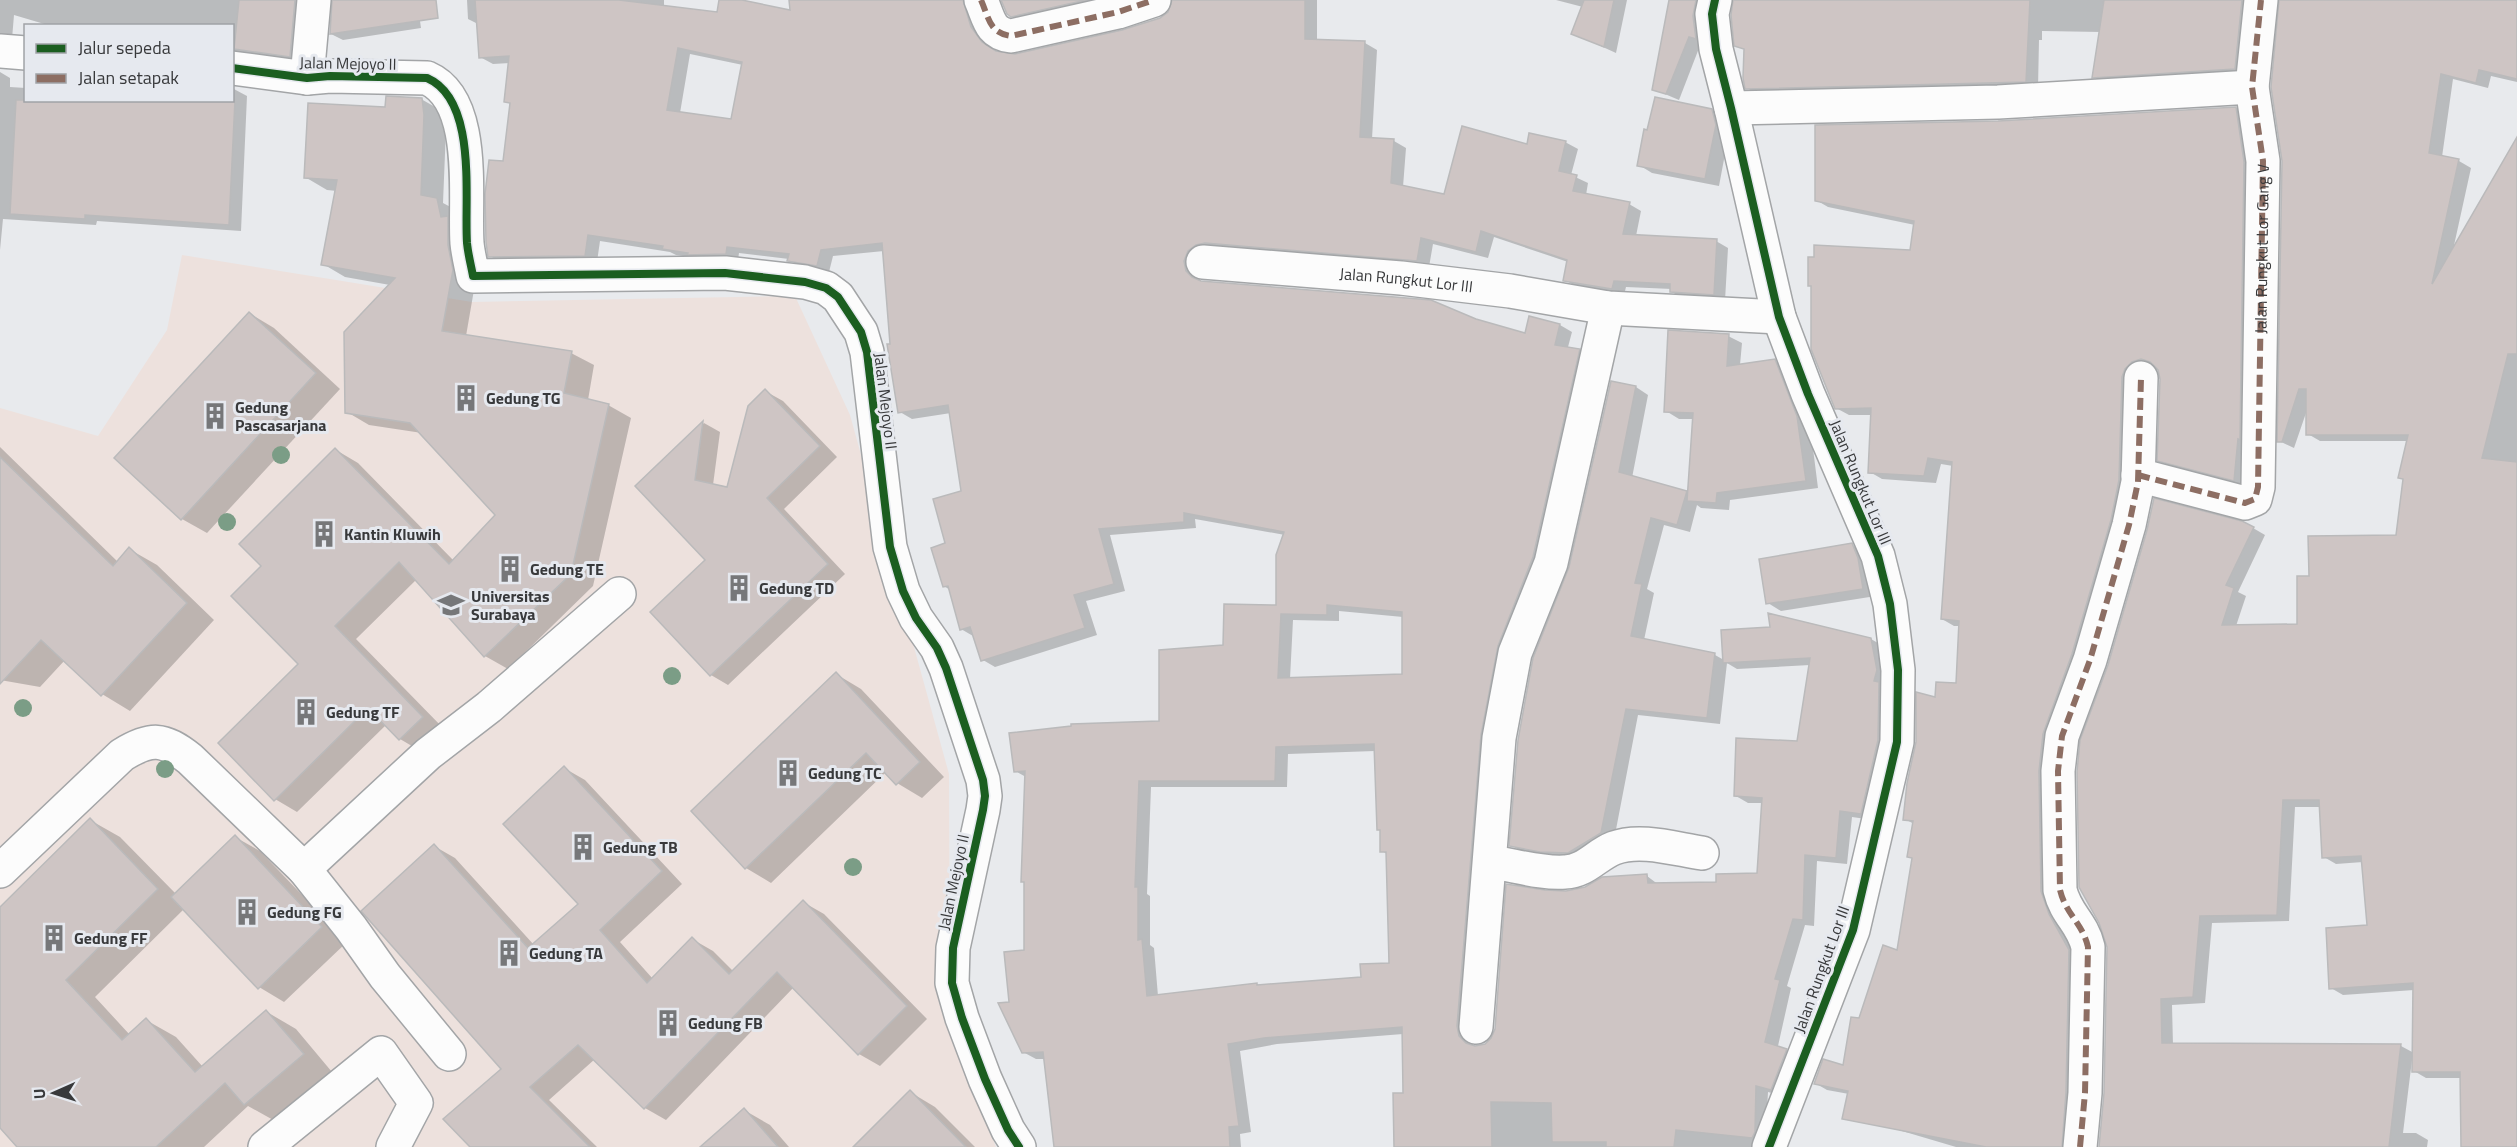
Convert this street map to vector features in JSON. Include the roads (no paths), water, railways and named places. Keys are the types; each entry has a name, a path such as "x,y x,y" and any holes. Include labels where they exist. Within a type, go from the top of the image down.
{"street":[{"path":"307,78 314,0"},
{"path":"981,0 993,30 999,34 1011,36 1118,12 1155,0"},
{"name":"Jalan Rungkut Lor III","path":"1715,0 1712,14 1716,50 1779,317 1808,394 1878,556 1890,604 1896,651 1898,742 1853,930 1770,1147"},
{"name":"Jalan Rungkut Lor Gang V","path":"2138,475 2245,503 2254,499 2258,476 2263,161 2252,87 2260,0"},
{"path":"0,51 24,53"},
{"name":"Jalan Mejoyo II","path":"234,68 307,78 330,76 427,78 438,85 449,101 462,129 466,168 467,244 472,276 725,273 805,282 826,288 838,297 861,332 867,352 890,547 903,591 916,618 937,648 946,668 982,780 985,796 983,810 953,948 952,983 962,1018 985,1079 1008,1130 1019,1147"},
{"path":"1731,108 1998,102 2252,87"},
{"name":"Jalan Rungkut Lor III","path":"1203,262 1401,278 1510,291 1608,308 1779,317"},
{"path":"1476,1027 1491,862 1499,738 1505,695 1515,653 1551,563 1608,308"},
{"path":"2080,1147 2085,1093 2088,947 2085,932 2064,905 2060,890 2058,771 2062,736 2093,649 2129,525 2138,475 2141,378"},
{"path":"304,869 428,754 489,707 619,594"},
{"path":"0,871 122,755 139,744 153,741 173,745 304,869 351,928 385,976 449,1054"},
{"path":"1491,862 1563,873 1581,870 1613,849 1626,845 1651,845 1702,853"},
{"path":"265,1147 381,1053 416,1103 393,1147"}],"place":[{"name":"Gedung TG","path":"466,398"},
{"name":"Gedung Pascasarjana","path":"215,416"},
{"name":"Kantin Kluwih","path":"324,534"},
{"name":"Gedung TE","path":"510,569"},
{"name":"Gedung TD","path":"739,588"},
{"name":"Universitas Surabaya","path":"451,605"},
{"name":"Gedung TF","path":"306,712"},
{"name":"Gedung TC","path":"788,773"},
{"name":"Gedung TB","path":"583,847"},
{"name":"Gedung FG","path":"247,912"},
{"name":"Gedung FF","path":"54,938"},
{"name":"Gedung TA","path":"509,953"},
{"name":"Gedung FB","path":"668,1023"}]}
